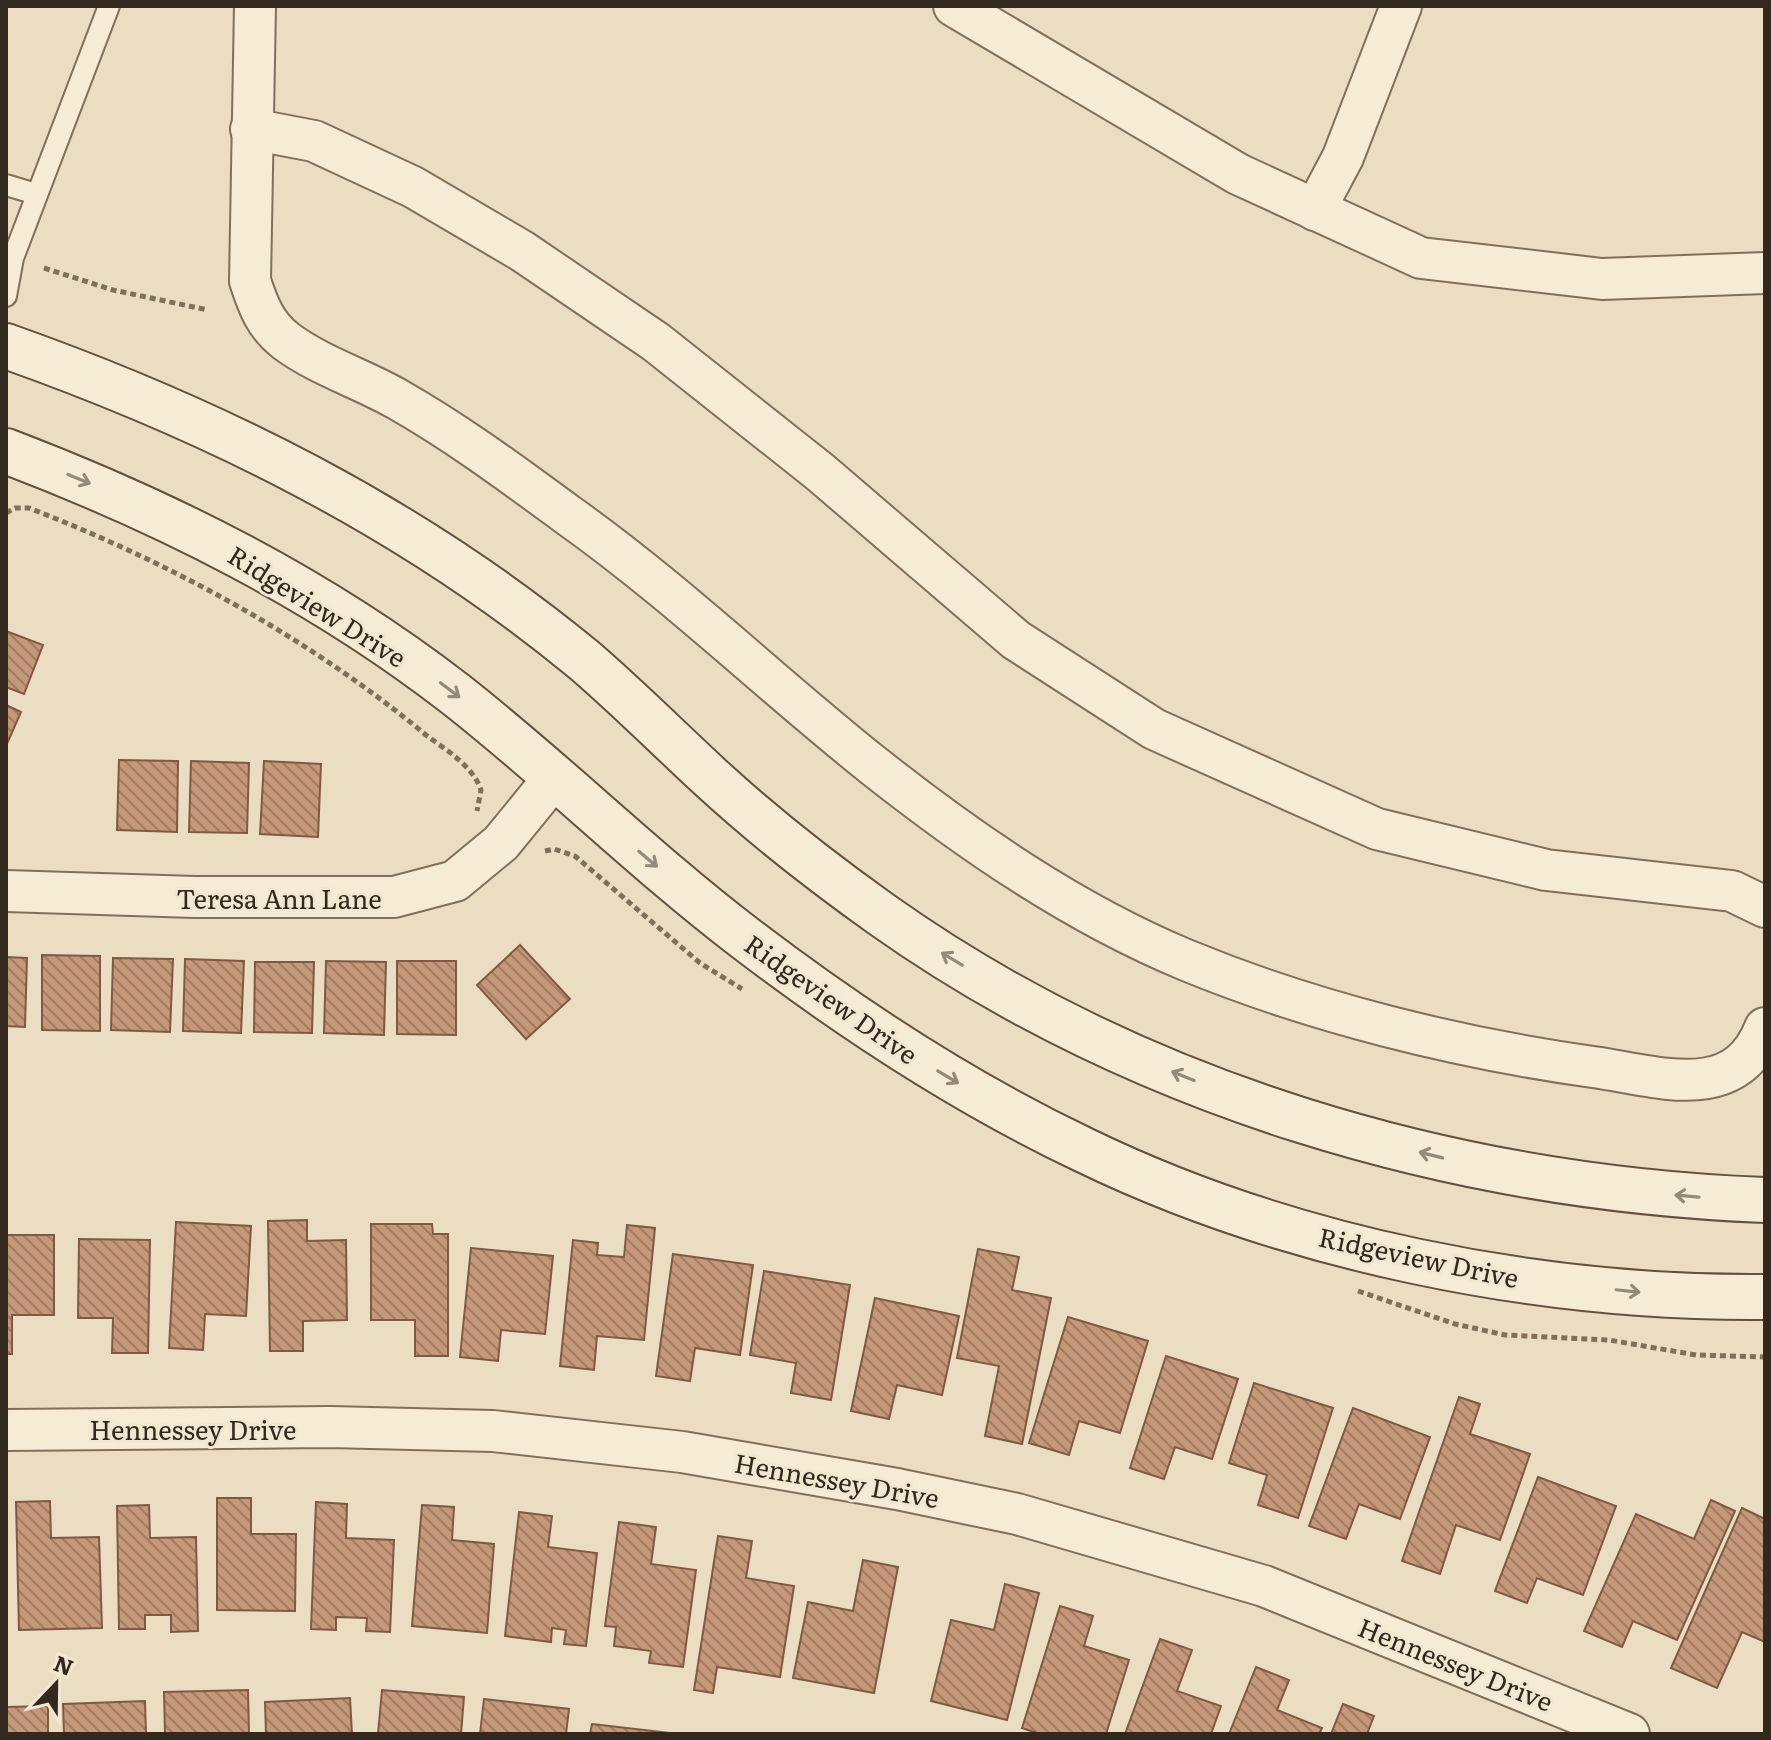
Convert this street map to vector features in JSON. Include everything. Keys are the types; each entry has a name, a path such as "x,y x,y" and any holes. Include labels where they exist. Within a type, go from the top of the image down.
{"main road":[{"path":"6,346 131,392 211,427 354,501 441,555 583,660 712,779 881,914 1016,996 1086,1032 1230,1095 1394,1146 1547,1179 1631,1191 1765,1200"},
{"name":"Ridgeview Drive","path":"6,451 154,511 309,593 453,692 745,938 912,1055 998,1107 1088,1152 1162,1183 1348,1243 1472,1271 1651,1293 1765,1297"},
{"path":"1348,1243 1511,1303 1651,1324 1765,1327"}],"street":[{"path":"255,6 250,281 262,317 286,342 396,399 463,439 591,531 877,768 1021,873 1185,960 1352,1017 1532,1058 1689,1080 1730,1075 1757,1049 1765,1028"},
{"path":"954,6 1238,174 1421,258 1602,279 1765,273"},
{"path":"1315,210 1343,157 1401,6"},
{"path":"251,129 314,141 413,187 522,251 656,342 820,472 1016,640 1154,729 1377,829 1546,870 1732,891 1765,907"},
{"name":"Teresa Ann Lane","path":"6,891 195,897 394,897 455,881 501,843 554,778"},
{"name":"Hennessey Drive","path":"6,1430 330,1427 493,1431 682,1452 897,1489 1017,1514 1264,1586 1629,1734"}],"lane":[{"path":"6,296 13,258 109,6"},
{"path":"6,185 36,194"}],"path":[{"path":"44,268 113,290 208,310"},
{"path":"6,513 15,508 29,508 128,550 254,616 313,652 415,725 471,772 481,790 473,815"}],"building":[{"path":"6,631 43,645 24,694 6,687"},
{"path":"6,705 21,712 6,746"},
{"path":"119,760 178,761 177,832 117,830"},
{"path":"191,761 249,763 247,833 189,832"},
{"path":"264,761 321,764 318,837 260,834"},
{"path":"520,945 570,999 526,1039 477,985"},
{"path":"42,955 100,956 100,1031 42,1030"},
{"path":"6,957 27,958 25,1027 6,1026"},
{"path":"113,958 173,959 170,1032 111,1030"},
{"path":"185,959 244,961 241,1033 183,1031"},
{"path":"326,961 386,962 384,1035 324,1033"},
{"path":"397,961 456,961 456,1035 397,1034"},
{"path":"255,962 314,962 312,1033 254,1032"},
{"path":"307,1220 307,1241 346,1240 347,1320 303,1321 303,1351 270,1351 268,1221"},
{"path":"176,1222 251,1226 246,1316 205,1314 203,1350 169,1348"},
{"path":"371,1224 432,1224 433,1234 448,1234 448,1356 415,1356 415,1320 371,1320"},
{"path":"627,1225 655,1228 644,1340 597,1336 594,1370 560,1366 573,1240 598,1243 597,1255 624,1257"},
{"path":"6,1235 54,1235 54,1315 12,1315 12,1354 6,1354"},
{"path":"79,1239 150,1240 148,1353 112,1353 113,1318 78,1318"},
{"path":"471,1248 553,1256 545,1334 501,1330 498,1361 460,1357"},
{"path":"978,1249 1019,1257 1012,1290 1051,1298 1022,1444 985,1436 999,1366 957,1358"},
{"path":"673,1254 753,1265 740,1355 695,1348 690,1381 656,1376"},
{"path":"764,1271 850,1285 831,1400 791,1393 796,1363 750,1355"},
{"path":"875,1298 959,1316 942,1395 897,1385 889,1419 851,1411"},
{"path":"1068,1317 1148,1341 1120,1433 1079,1421 1069,1455 1029,1443"},
{"path":"1166,1356 1238,1379 1212,1459 1175,1447 1164,1479 1130,1468"},
{"path":"1254,1383 1333,1408 1298,1518 1258,1505 1267,1475 1229,1463"},
{"path":"1459,1397 1480,1404 1470,1434 1530,1454 1500,1540 1456,1525 1440,1574 1402,1561"},
{"path":"1353,1408 1430,1437 1400,1519 1359,1504 1346,1539 1309,1526"},
{"path":"1538,1477 1616,1506 1583,1595 1537,1578 1527,1603 1495,1591"},
{"path":"217,1498 251,1498 251,1534 296,1534 295,1611 217,1610"},
{"path":"1711,1500 1735,1511 1677,1640 1633,1621 1622,1647 1584,1631 1636,1514 1694,1539"},
{"path":"50,1501 51,1538 99,1537 102,1628 19,1630 16,1502"},
{"path":"316,1502 347,1504 346,1538 394,1540 390,1632 366,1631 367,1618 336,1617 336,1630 311,1629"},
{"path":"149,1505 150,1538 196,1537 198,1631 171,1632 171,1615 145,1615 145,1629 119,1629 117,1506"},
{"path":"422,1505 454,1507 452,1540 494,1544 487,1633 412,1626"},
{"path":"1742,1508 1765,1519 1765,1642 1742,1632 1717,1688 1671,1668"},
{"path":"519,1512 552,1516 548,1547 597,1553 586,1646 564,1644 566,1630 552,1628 551,1642 505,1636"},
{"path":"619,1522 656,1527 651,1564 696,1570 683,1667 649,1663 651,1651 614,1646 616,1627 605,1626"},
{"path":"718,1536 752,1541 746,1578 794,1586 780,1677 717,1667 713,1693 694,1690"},
{"path":"863,1560 898,1567 874,1693 793,1678 808,1602 853,1611"},
{"path":"1005,1584 1039,1593 1007,1720 931,1701 951,1620 994,1630"},
{"path":"1060,1606 1093,1616 1084,1646 1129,1660 1106,1734 1040,1734 1022,1728"},
{"path":"1160,1639 1192,1650 1177,1691 1221,1706 1211,1734 1125,1734"},
{"path":"1256,1667 1289,1680 1277,1710 1322,1728 1319,1734 1229,1734"},
{"path":"248,1690 249,1734 165,1734 164,1692"},
{"path":"382,1690 464,1697 461,1734 378,1734"},
{"path":"350,1698 352,1734 266,1734 265,1702"},
{"path":"484,1699 569,1709 566,1734 480,1734"},
{"path":"145,1701 146,1734 64,1734 63,1704"},
{"path":"1343,1704 1374,1716 1367,1734 1331,1734"},
{"path":"48,1706 48,1734 6,1734 6,1707"},
{"path":"592,1724 670,1733 590,1734"}]}
